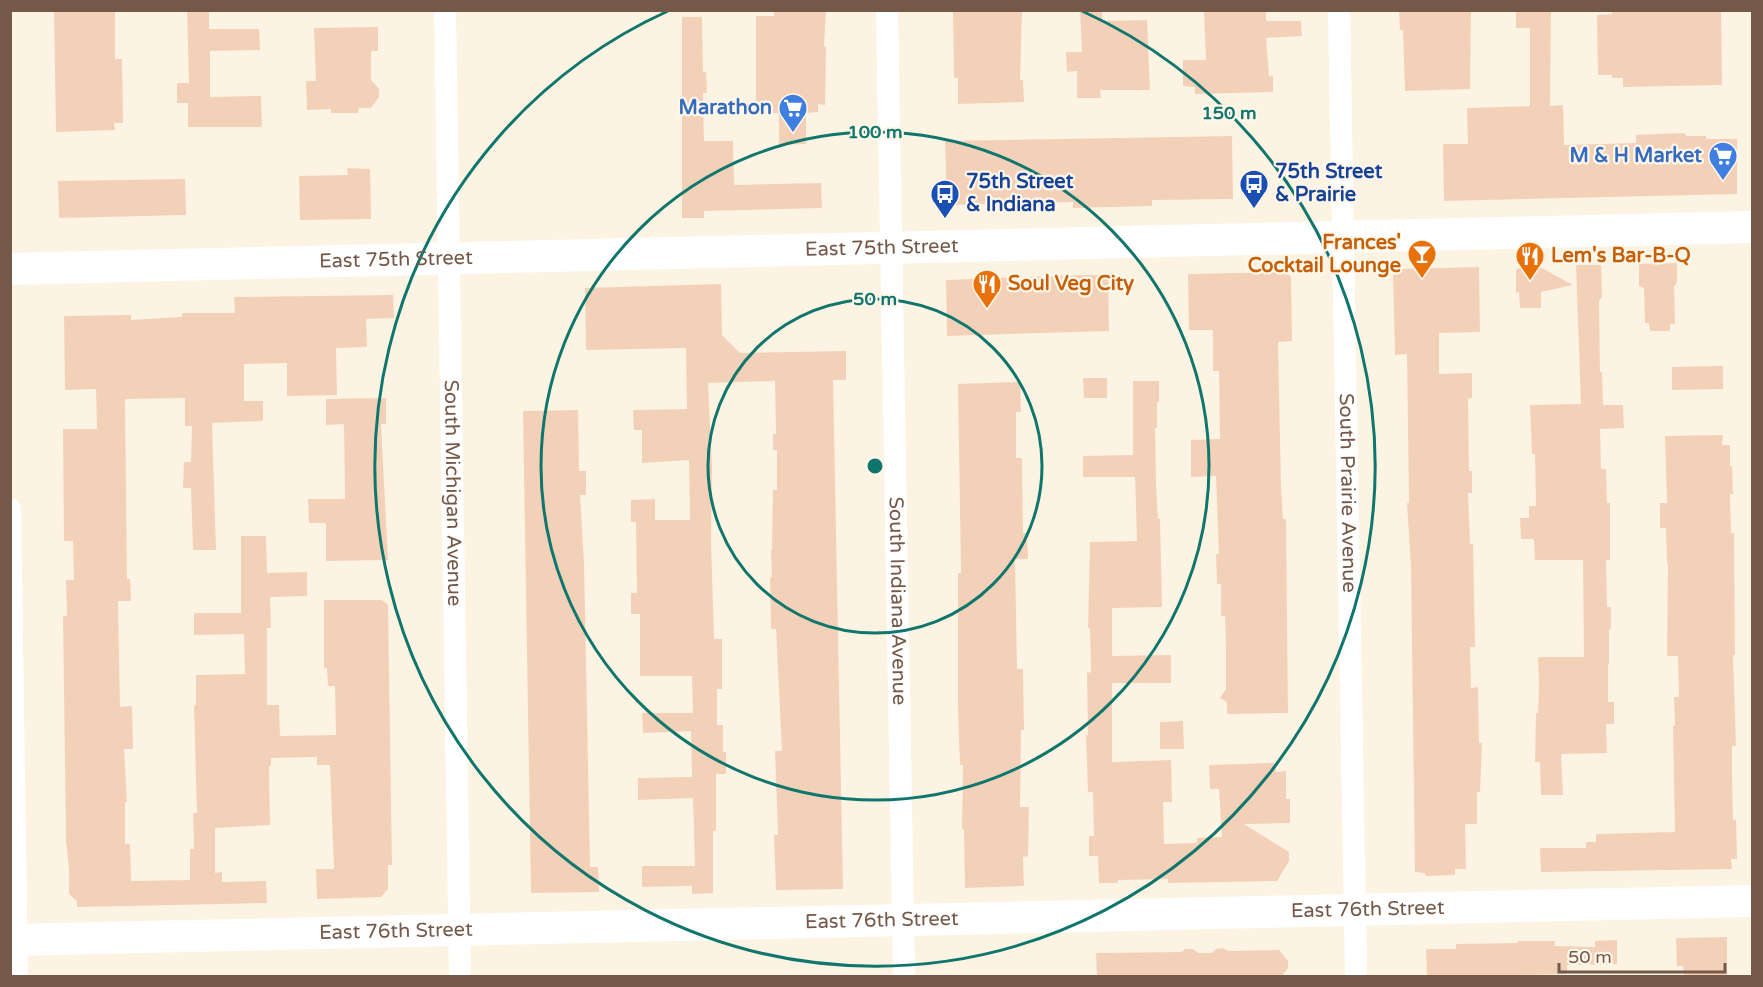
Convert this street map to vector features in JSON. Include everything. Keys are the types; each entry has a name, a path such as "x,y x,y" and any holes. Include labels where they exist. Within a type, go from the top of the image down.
{"street":[{"name":"South Michigan Avenue","path":"446,10 460,976"},
{"name":"South Indiana Avenue","path":"887,10 904,976"},
{"name":"South Prairie Avenue","path":"1340,10 1356,976"},
{"name":"East 75th Street","path":"10,269 1752,227"},
{"path":"10,509 14,940 17,976"},
{"name":"East 76th Street","path":"14,940 1752,901"}],"building":[{"path":"54,10 115,10 115,59 122,59 123,123 114,123 115,130 56,132"},
{"path":"187,10 209,10 209,29 259,29 260,50 210,51 210,97 261,96 262,127 188,127 188,103 177,103 177,83 189,83"},
{"path":"774,10 826,10 825,105 818,104 818,112 806,113 806,144 779,145 779,113 756,113 756,16 774,16"},
{"path":"1022,10 1020,80 1023,80 1024,102 958,104 958,78 954,78 953,12"},
{"path":"1080,10 1102,10 1102,21 1147,20 1150,90 1100,90 1101,98 1077,98 1077,71 1067,72 1066,52 1082,52"},
{"path":"1204,10 1266,10 1266,21 1301,21 1302,36 1266,38 1269,76 1273,76 1273,92 1195,94 1195,87 1183,86 1183,60 1206,60"},
{"path":"1399,10 1471,10 1470,89 1405,91 1403,30 1400,30"},
{"path":"1516,10 1551,10 1550,106 1563,105 1564,145 1636,143 1636,135 1685,133 1686,136 1706,136 1706,139 1737,139 1737,194 1444,201 1443,144 1468,144 1467,108 1530,106 1530,28 1516,28"},
{"path":"1612,10 1721,10 1722,85 1623,87 1623,78 1598,75 1597,15 1612,14"},
{"path":"682,17 702,17 703,72 706,72 707,93 703,93 704,141 733,141 734,185 821,183 822,208 704,211 704,218 682,218"},
{"path":"378,27 378,51 371,51 371,80 379,89 379,97 371,108 359,108 358,113 331,113 331,109 307,110 306,81 316,81 314,28"},
{"path":"1232,136 1233,199 1152,200 1152,206 1073,208 1073,202 947,205 945,141"},
{"path":"347,168 370,169 371,219 300,220 299,176 348,175"},
{"path":"185,179 186,215 59,218 58,181"},
{"path":"1677,263 1677,283 1674,286 1675,324 1670,324 1670,331 1650,331 1649,323 1645,323 1644,288 1639,286 1639,264"},
{"name":"Lem's Bar-B-Q","path":"1530,265 1538,266 1573,285 1541,292 1541,308 1520,308 1519,292 1516,293 1516,270"},
{"path":"1576,265 1601,265 1600,372 1602,372 1603,405 1623,405 1624,428 1600,429 1601,469 1606,469 1607,503 1610,503 1610,560 1606,560 1607,607 1611,607 1608,702 1614,702 1614,724 1606,724 1607,753 1561,754 1563,795 1541,795 1540,762 1535,762 1539,687 1538,657 1584,657 1583,560 1535,560 1534,539 1521,539 1520,518 1529,518 1529,506 1536,506 1535,454 1532,454 1530,405 1581,404"},
{"path":"1479,267 1480,332 1439,333 1439,374 1472,373 1472,398 1468,399 1469,471 1472,471 1472,493 1468,493 1470,544 1473,544 1475,647 1470,647 1471,688 1478,687 1479,743 1482,743 1480,792 1477,792 1477,824 1465,824 1466,869 1455,869 1455,875 1426,876 1425,873 1415,872 1411,567 1407,503 1409,503 1407,354 1395,355 1393,275 1399,269"},
{"path":"1286,272 1291,277 1292,341 1278,342 1281,487 1283,519 1286,519 1288,713 1227,714 1227,702 1220,698 1226,689 1226,649 1225,616 1221,616 1221,584 1217,584 1216,554 1219,554 1216,476 1191,477 1191,440 1220,439 1219,371 1213,371 1213,330 1189,330 1188,274"},
{"path":"1108,275 1109,331 947,336 946,280"},
{"path":"721,284 722,335 740,353 846,351 846,380 833,380 843,889 776,890 774,835 778,835 775,751 782,751 776,629 771,629 770,577 772,577 773,490 777,490 777,450 773,450 773,434 776,434 775,381 708,383 712,466 711,541 714,639 722,639 722,689 717,689 717,725 723,725 723,752 726,752 726,774 716,774 713,893 692,894 692,886 642,887 642,866 695,866 693,798 638,800 638,778 692,777 691,731 643,733 642,713 693,713 692,676 640,676 640,614 631,614 631,593 637,593 636,522 631,522 631,500 655,499 655,520 690,520 689,460 642,463 642,430 634,430 633,410 687,409 686,348 586,350 585,288"},
{"path":"393,295 394,318 366,319 367,347 336,348 337,395 287,396 287,363 244,364 244,401 263,401 263,421 212,423 216,550 193,550 191,488 183,488 184,462 191,462 192,426 185,426 185,398 125,399 127,579 130,579 131,601 118,601 120,707 132,706 133,749 124,749 127,802 125,802 125,844 130,844 131,881 190,880 190,849 194,849 193,813 197,813 194,705 196,705 196,675 245,674 244,634 194,635 194,613 241,613 241,536 266,536 267,573 307,572 307,596 270,597 271,628 267,628 267,705 279,705 280,736 336,735 335,686 328,686 327,668 324,668 324,600 382,600 388,605 392,865 388,865 388,889 381,897 317,899 316,869 334,869 330,765 317,765 317,757 271,758 271,766 269,766 270,825 215,828 215,873 222,872 222,882 266,881 267,903 77,907 77,901 69,894 66,840 63,616 67,616 66,580 74,580 73,541 64,541 63,429 97,429 96,389 65,390 64,316 131,315 131,320 182,317 182,313 235,313 234,297"},
{"path":"1723,366 1723,389 1672,390 1672,367"},
{"path":"1083,378 1107,378 1107,398 1084,398"},
{"path":"1133,381 1159,381 1157,428 1155,428 1162,607 1112,608 1112,656 1171,655 1171,683 1112,683 1112,762 1171,760 1172,802 1163,802 1164,844 1197,843 1197,838 1222,837 1219,789 1210,789 1209,765 1276,763 1276,772 1286,771 1286,799 1290,799 1290,823 1244,824 1289,852 1289,861 1277,881 1168,883 1168,879 1118,880 1118,883 1099,883 1098,856 1089,856 1089,836 1094,836 1093,792 1088,792 1086,735 1088,735 1087,673 1091,672 1090,628 1088,628 1090,542 1137,541 1135,477 1083,477 1083,456 1133,455"},
{"path":"1020,382 1021,412 1016,412 1016,458 1022,458 1023,533 1027,533 1028,559 1015,559 1017,669 1023,669 1024,730 1021,730 1020,807 1029,807 1028,856 1023,857 1024,886 965,888 964,829 962,829 963,765 960,765 958,709 958,573 961,573 958,384"},
{"path":"386,398 386,424 381,424 388,560 326,561 326,523 309,523 308,499 345,499 344,424 326,425 326,399"},
{"path":"578,410 579,471 586,471 586,495 580,495 584,562 590,867 598,867 599,892 531,893 523,411"},
{"path":"1723,435 1722,445 1730,445 1733,494 1730,494 1731,533 1734,533 1735,655 1733,655 1736,746 1732,746 1732,773 1737,859 1731,859 1732,869 1541,872 1540,848 1586,848 1586,842 1596,842 1596,834 1675,832 1673,726 1675,726 1674,697 1679,697 1678,656 1667,656 1668,563 1666,528 1660,528 1660,503 1667,503 1665,436"},
{"path":"1183,721 1184,749 1160,749 1160,722"},
{"path":"1727,937 1727,976 1684,976 1683,966 1677,966 1676,938"},
{"path":"1617,940 1617,964 1567,965 1567,974 1427,976 1426,949 1456,949 1456,944 1518,943 1518,941 1555,941 1554,946 1595,947 1595,941"},
{"path":"1223,948 1228,951 1279,950 1288,961 1288,968 1282,976 1097,976 1096,953 1182,952 1185,949 1193,949 1198,953 1212,953 1216,949"}],"place":[{"name":"Marathon","path":"793,134"},
{"name":"M & H Market","path":"1723,182"},
{"name":"75th Street & Prairie","path":"1254,210"},
{"name":"75th Street & Indiana","path":"945,220"},
{"name":"Frances' Cocktail Lounge","path":"1422,280"},
{"name":"Lem's Bar-B-Q","path":"1530,282"},
{"name":"Soul Veg City","path":"987,310"}]}
